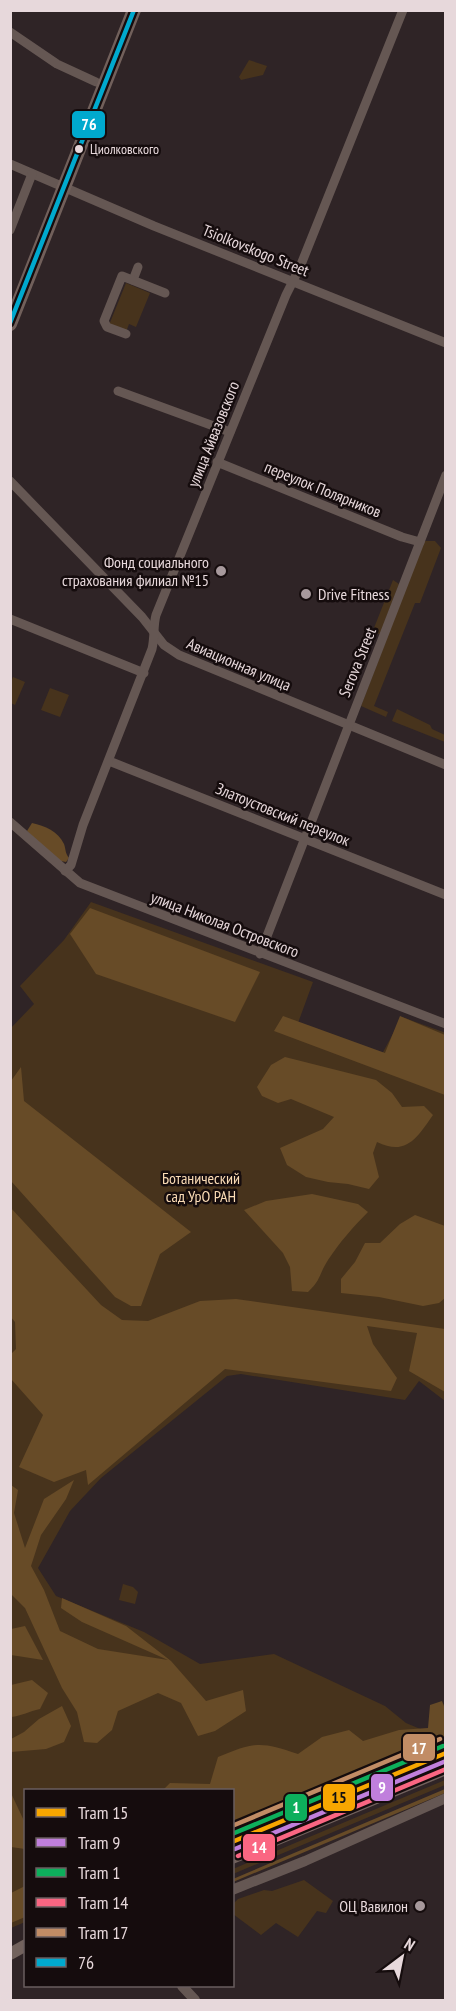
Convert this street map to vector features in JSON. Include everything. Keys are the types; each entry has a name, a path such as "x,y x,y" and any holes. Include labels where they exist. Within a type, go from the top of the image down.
{"main road":[{"path":"10,324 96,82 125,10"},
{"path":"10,301 134,10"},
{"path":"234,1857 446,1769"},
{"path":"10,1954 24,1946"}],"street":[{"name":"улица Айвазовского","path":"65,871 71,866 83,825 144,672 155,635 156,615 217,462 304,258 403,10"},
{"path":"10,32 57,64 96,82"},
{"name":"Tsiolkovskogo Street","path":"10,164 61,184 124,214 446,343"},
{"path":"10,230 32,174"},
{"path":"133,280 138,267"},
{"path":"126,334 107,327 104,321 122,276 165,293"},
{"path":"118,391 230,432"},
{"name":"переулок Полярников","path":"217,462 402,537 420,542"},
{"name":"Serova Street","path":"260,954 446,475"},
{"name":"Авиационная улица","path":"10,481 142,617 169,650 192,662 446,765"},
{"path":"10,619 144,672"},
{"name":"Златоустовский переулок","path":"109,761 446,895"},
{"name":"улица Николая Островского","path":"10,822 80,884 446,1024"},
{"path":"234,1889 305,1861 446,1798"},
{"path":"183,1987 195,2001"}],"green space":[{"path":"249,60 267,66 263,75 241,80 239,77"},
{"path":"126,283 150,293 136,327 129,324 126,332 109,325"},
{"path":"424,541 435,541 441,548 420,603 415,603 374,706 388,712 386,717 361,706"},
{"path":"393,580 399,584 380,634 372,633"},
{"path":"13,677 25,682 15,705 11,703"},
{"path":"50,688 69,695 60,717 41,710"},
{"path":"397,709 445,735 445,742 392,721"},
{"name":"Ботанический сад УрО РАН","path":"91,902 313,982 298,1023 382,1054 402,1017 446,1033 445,1401 419,1381 405,1400 241,1374 227,1376 101,1478 70,1511 38,1568 56,1596 144,1632 200,1664 274,1654 385,1706 406,1723 430,1733 445,1701 445,1739 234,1832 234,1789 24,1789 24,1922 11,1928 10,1029 34,1004 20,986 64,940"},
{"path":"123,1584 133,1587 138,1592 135,1604 119,1600"},
{"path":"445,1780 445,1785 234,1874 234,1869"},
{"path":"304,1880 333,1901 326,1913 317,1911 298,1937 276,1923 261,1935 234,1915 234,1903 238,1899 264,1890 272,1891"}],"shaded area":[{"path":"32,823 55,832 64,844 69,858 66,862 56,860 27,831"},
{"path":"90,908 260,972 235,1022 96,974 70,934"},
{"path":"283,1016 385,1053 400,1016 445,1035 445,1095 274,1031"},
{"path":"285,1057 376,1080 392,1093 402,1107 424,1106 433,1115 417,1137 404,1146 387,1146 377,1142 373,1153 379,1177 369,1189 306,1177 287,1165 280,1148 323,1129 334,1117 291,1099 278,1103 262,1096 257,1087 271,1065"},
{"path":"21,1067 24,1101 191,1232 160,1254 141,1306 131,1306 115,1297 11,1181 11,1081"},
{"path":"312,1194 358,1204 368,1212 337,1247 312,1288 308,1292 292,1291 290,1267 283,1253 244,1210 266,1201"},
{"path":"10,1207 101,1305 122,1320 148,1321 200,1301 236,1299 445,1329 445,1392 409,1371 417,1333 367,1326 373,1344 397,1378 391,1391 225,1369 88,1485 86,1470 54,1482 19,1467 43,1415 11,1379 11,1354 16,1349 15,1322 10,1316"},
{"path":"415,1215 445,1226 445,1298 439,1303 423,1306 379,1297 341,1293 341,1279 355,1262 365,1243 380,1243 400,1224"},
{"path":"74,1480 66,1499 41,1535 31,1566 44,1590 60,1631 98,1649 168,1660 82,1622 61,1608 62,1598 126,1626 171,1661 206,1701 243,1690 246,1711 215,1731 198,1736 181,1703 158,1693 118,1711 112,1730 97,1743 84,1742 77,1712 62,1688 25,1608 10,1593 11,1485 18,1490 14,1513 25,1548 44,1499"},
{"path":"25,1626 43,1660 11,1655 11,1629"},
{"path":"32,1680 48,1693 40,1709 11,1717 11,1685"},
{"path":"442,1701 445,1709 445,1741 234,1829 234,1789 164,1789 170,1783 210,1784 218,1757 241,1748 266,1745 298,1754 322,1737 349,1730 363,1741 399,1730 428,1728 430,1705"},
{"path":"62,1706 71,1726 64,1742 46,1749 11,1752 11,1739"},
{"path":"445,1789 445,1793 234,1882 234,1879"},
{"path":"10,1791 24,1821 24,1849 11,1847"},
{"path":"24,1886 24,1917 11,1923 11,1893"}],"tram line":[{"name":"17","path":"234,1825 440,1739"},
{"name":"1","path":"234,1833 443,1746"},
{"name":"15","path":"234,1841 446,1753"},
{"name":"9","path":"235,1849 446,1761"},
{"name":"14","path":"238,1856 446,1769"}],"transit line":[{"name":"76","path":"10,323 134,10"}],"place":[{"name":"Циолковского","path":"79,149"},
{"name":"Фонд социального страхования филиал №15","path":"221,571"},
{"name":"Drive Fitness","path":"306,594"},
{"name":"ОЦ Вавилон","path":"420,1906"}]}
